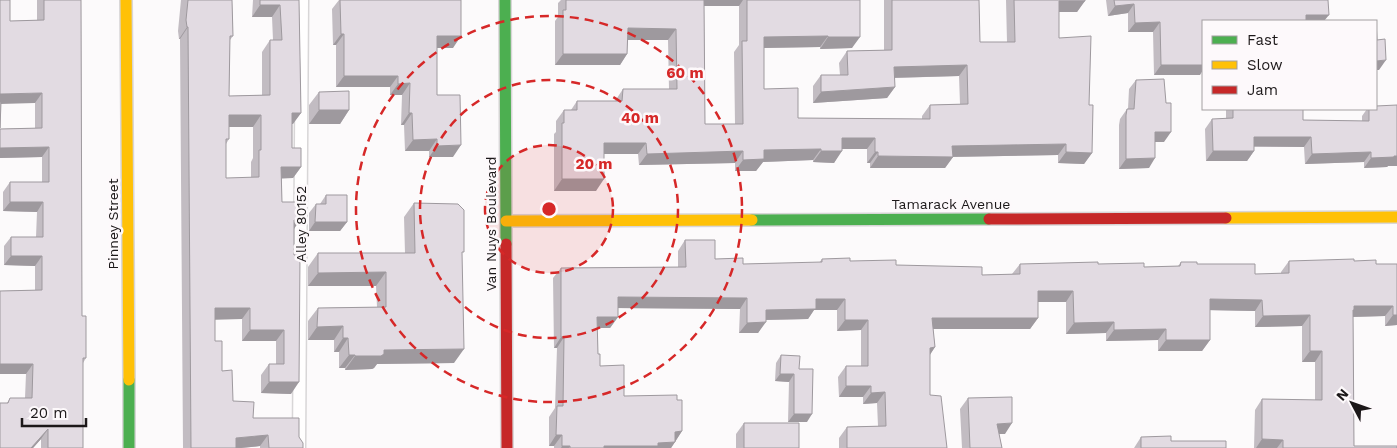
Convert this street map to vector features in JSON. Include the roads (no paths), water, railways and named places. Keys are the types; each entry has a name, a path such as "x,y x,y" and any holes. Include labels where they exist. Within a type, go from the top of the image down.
{"street":[{"name":"Pinney Street","path":"126,0 129,448"},
{"name":"Van Nuys Boulevard","path":"505,0 507,448"},
{"name":"Tamarack Avenue","path":"506,221 1397,217"}],"lane":[{"name":"Alley 80152","path":"299,448 302,0"}]}
